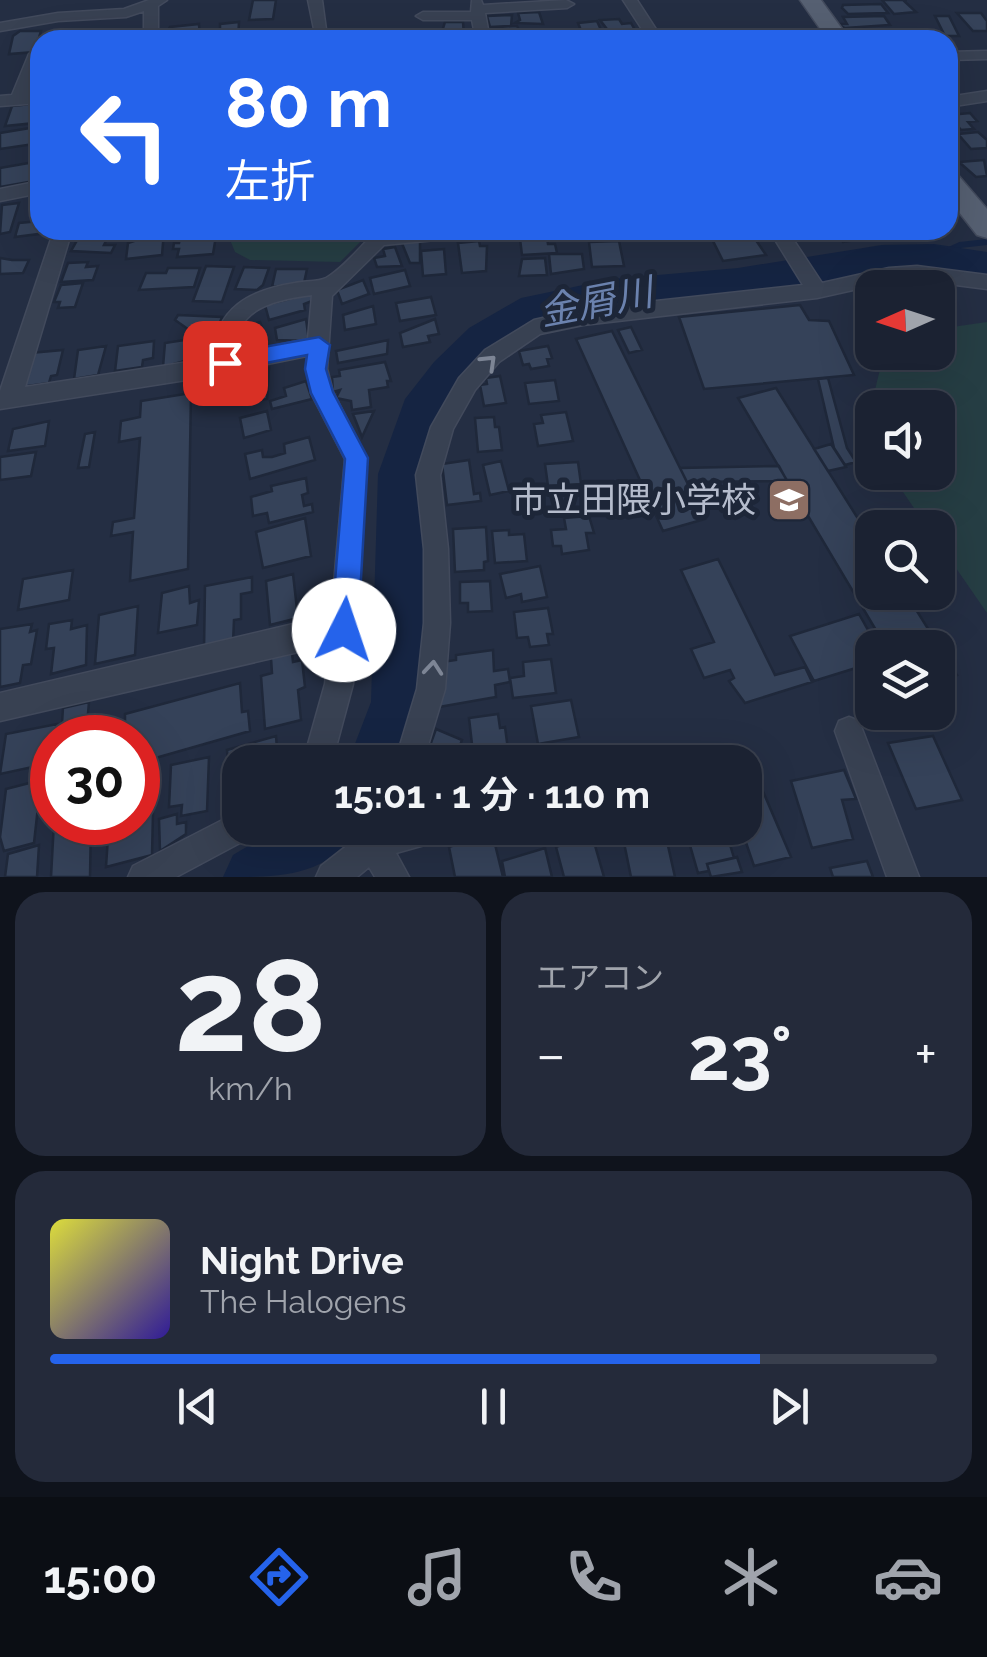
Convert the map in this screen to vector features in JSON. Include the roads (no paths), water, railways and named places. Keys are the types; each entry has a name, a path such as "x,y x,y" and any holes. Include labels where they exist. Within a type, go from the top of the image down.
{"main road":[{"path":"810,0 832,30"},
{"path":"958,190 982,214"}],"street":[{"path":"34,22 51,0"},
{"path":"315,0 321,30"},
{"path":"630,0 650,30"},
{"path":"0,27 126,13 156,2 152,30"},
{"path":"423,16 477,8 568,4"},
{"path":"18,100 30,68"},
{"path":"958,100 987,96"},
{"path":"0,100 30,99"},
{"path":"0,194 30,189"},
{"path":"60,240 5,399 319,345"},
{"path":"322,745 338,684 356,458 322,393 316,369 322,293 379,240"},
{"path":"784,240 814,287"},
{"path":"414,745 431,689 437,622 436,549 428,476 442,427 492,356 534,328 584,317 889,275 916,273 987,282"},
{"path":"225,363 222,341 230,320 251,302 287,290 330,286"},
{"path":"0,707 310,632 344,630"},
{"path":"849,730 904,877"},
{"path":"144,877 222,836"},
{"path":"332,877 362,845"},
{"path":"378,845 392,877"}],"waterway":[{"path":"934,257 960,245 987,242"},
{"name":"金屑川","path":"383,745 399,702 401,474 421,412 449,374 483,339 535,309 612,293 738,282 882,258 934,257 987,266"},
{"name":"金屑川","path":"255,877 307,845"}],"place":[{"name":"市立田隈小学校","path":"789,500"}]}
